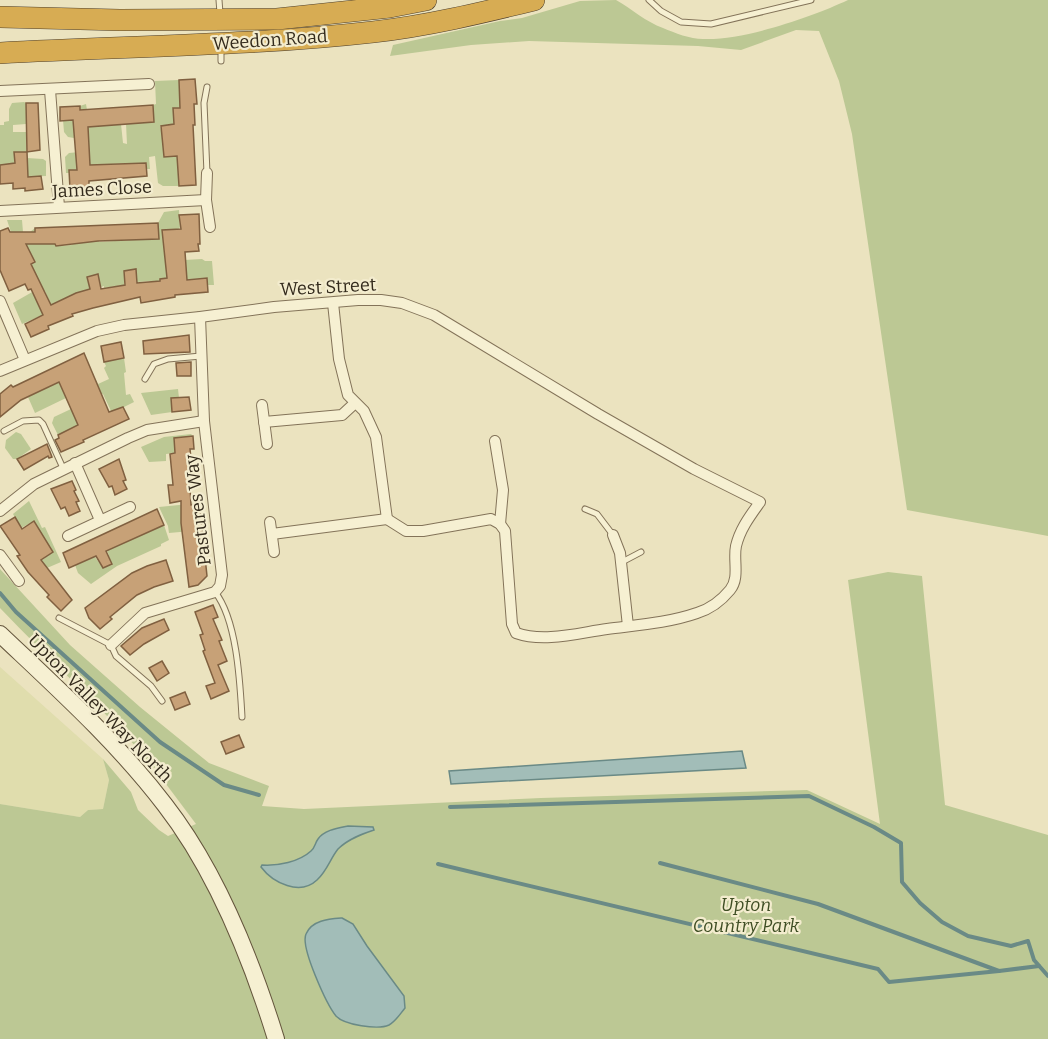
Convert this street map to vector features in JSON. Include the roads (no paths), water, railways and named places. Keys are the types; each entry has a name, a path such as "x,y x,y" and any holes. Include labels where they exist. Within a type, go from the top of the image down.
{"highway":[{"name":"Weedon Road","path":"1,53 221,31 277,19 390,7 426,0"},
{"name":"Weedon Road","path":"0,17 120,20 221,31 376,32 465,16 534,0"}],"street":[{"path":"0,91 148,84"},
{"path":"50,90 59,207"},
{"path":"207,173 206,200 210,227"},
{"name":"James Close","path":"0,211 206,200"},
{"name":"West Street","path":"0,371 97,331 124,325 274,307 381,300 402,303 434,315 598,414 760,502 739,534 735,549 735,573 732,588 719,602 699,613 672,620 628,626"},
{"path":"0,301 2,314 25,360"},
{"path":"333,303 339,358 348,395 364,411 376,437 387,519"},
{"name":"Pastures Way","path":"200,317 204,422 222,575 215,592"},
{"path":"264,422 342,415 355,403"},
{"path":"262,405 267,444"},
{"path":"0,511 34,484 63,468 147,430 204,422"},
{"path":"495,441 503,490 500,524"},
{"path":"75,463 100,520"},
{"path":"68,536 130,507"},
{"path":"272,534 387,519 406,531 423,531 491,519 500,524 505,531 512,624 516,633 526,636 552,637 628,626 620,553 613,535"},
{"path":"270,522 274,552"},
{"path":"0,555 19,581"},
{"path":"111,645 145,613 215,592"},
{"name":"Upton Valley Way North","path":"0,634 114,746 165,805 188,838 210,876 244,948 276,1039"}],"lane":[{"path":"649,0 661,11 681,22 711,24 811,0"},
{"path":"207,87 204,103 207,173"},
{"path":"145,379 154,364 168,359 201,356"},
{"path":"3,431 23,421 39,420 63,468"},
{"path":"585,509 597,514 613,535"},
{"path":"621,562 641,552"},
{"path":"215,592 222,601 231,633 241,688 242,717"},
{"path":"59,618 111,645 116,656 151,686 162,701"}],"water":[{"path":"742,751 746,768 451,784 449,771"},
{"path":"348,826 373,827 374,830 342,845 326,869 310,885 295,887 287,885 272,878 261,867 301,858 312,850 324,833"},
{"path":"342,918 353,924 404,996 405,1008 389,1025 370,1027 340,1019 332,1010 321,989 310,963 305,941 306,934 317,923"}],"waterway":[{"path":"0,593 16,612 160,742 224,785 259,795"},
{"path":"450,807 809,796 874,827 901,843 902,882 920,903 942,922 968,936 1011,946 1028,941 1034,960 1048,976"},
{"path":"660,863 818,904 999,971 1039,966"},
{"path":"438,864 878,969 889,982 999,971"}],"park label":[{"name":"Upton Country Park","path":"746,915"}]}
